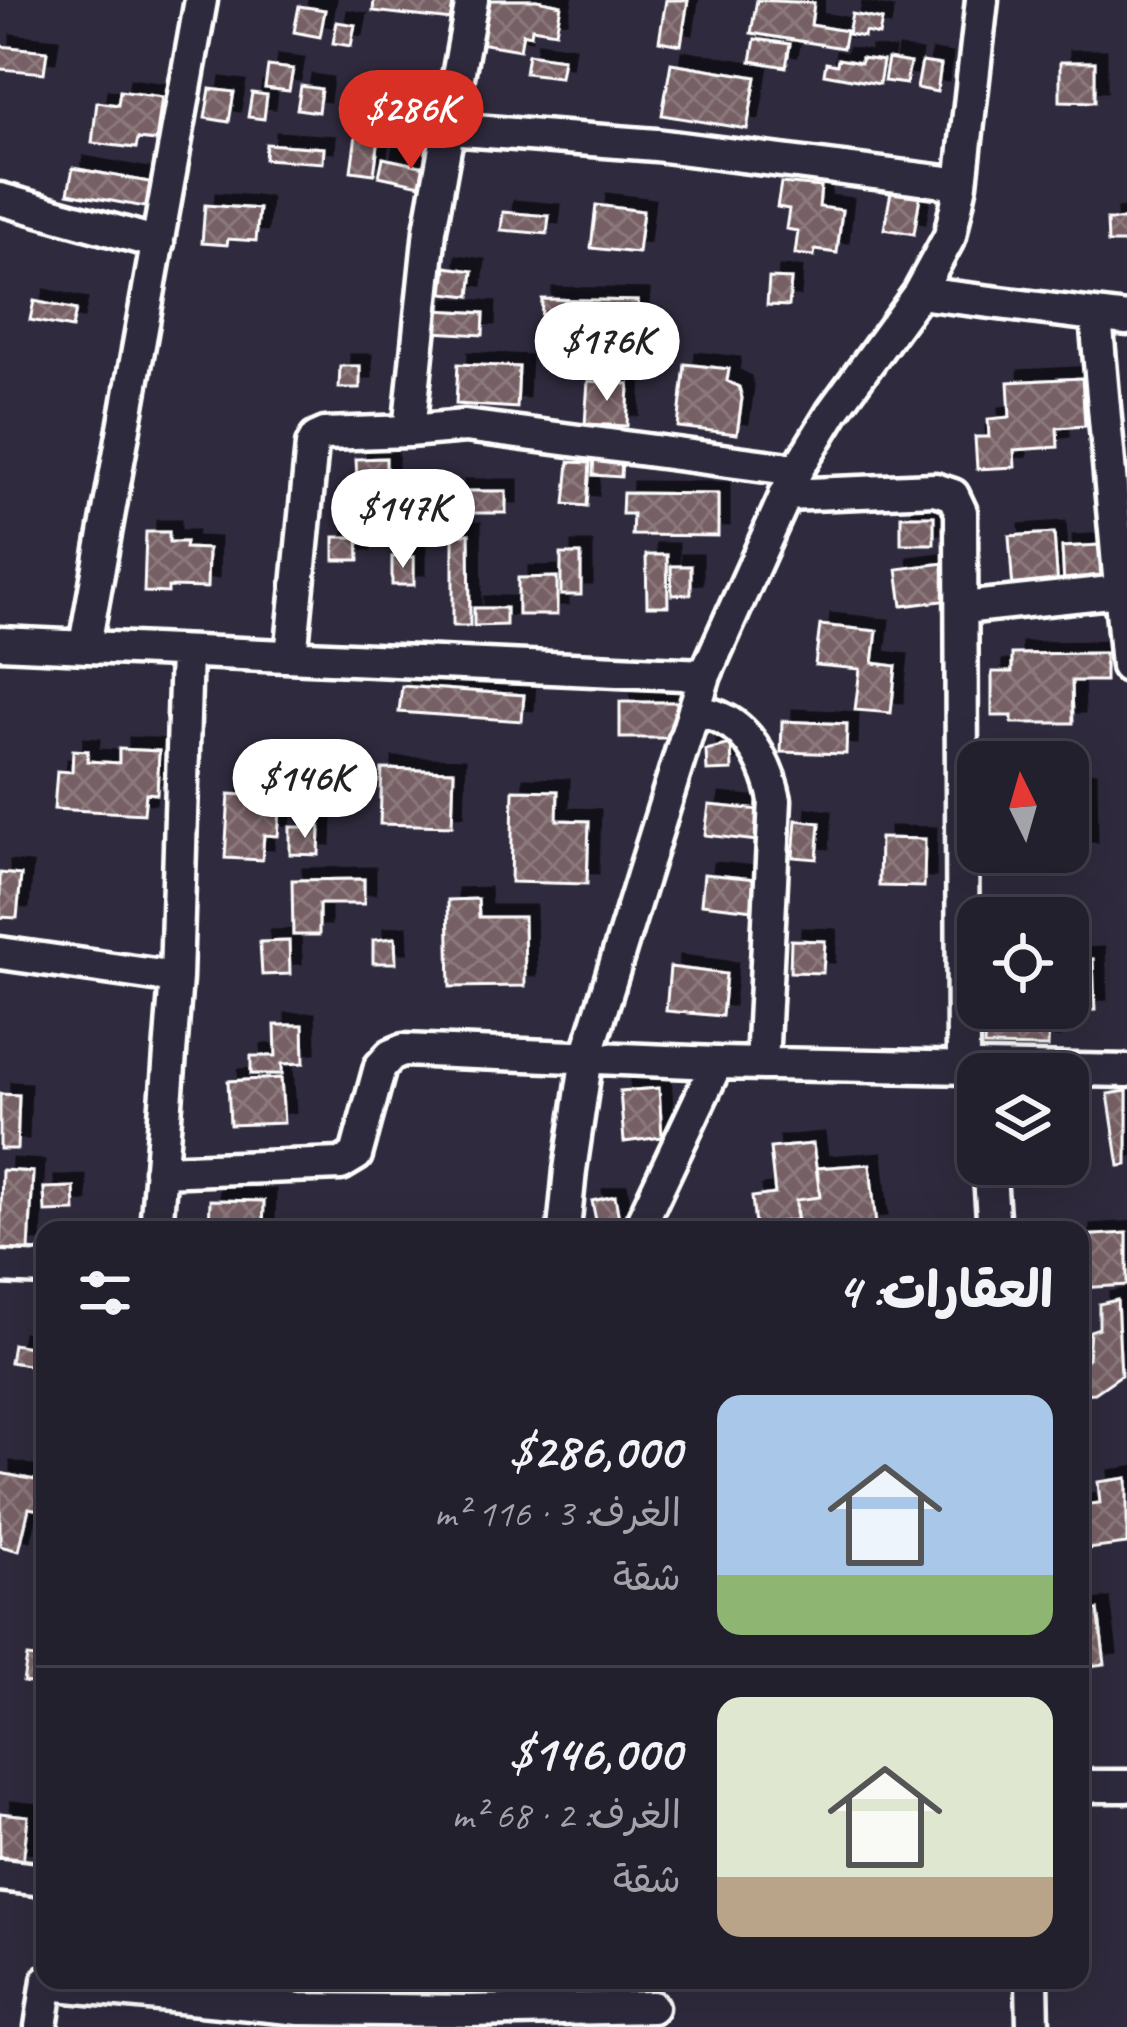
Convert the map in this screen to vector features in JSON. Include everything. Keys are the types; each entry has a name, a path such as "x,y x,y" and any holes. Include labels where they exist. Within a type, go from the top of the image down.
{"street":[{"path":"85,645 201,0"},
{"path":"409,431 424,270 472,0"},
{"path":"565,1221 587,1056 705,675 791,483 833,411 919,293 950,236 961,184 982,0"},
{"path":"449,129 656,145 961,184"},
{"path":"0,199 158,243"},
{"path":"919,293 1112,318 1120,591 1127,666"},
{"path":"291,656 312,446 325,434 465,426 791,483 935,489 953,495 962,512 978,1053"},
{"path":"963,608 1120,591"},
{"path":"0,643 705,675"},
{"path":"157,1221 176,978 186,652"},
{"path":"694,710 724,719 741,733 772,782 775,800 762,1064"},
{"path":"0,953 176,978"},
{"path":"160,1171 340,1164 356,1155 380,1067 403,1050 957,1069"},
{"path":"642,1221 717,1064"},
{"path":"1089,1071 1127,1071"},
{"path":"991,1185 993,1221"},
{"path":"0,1268 36,1269"},
{"path":"1089,1786 1127,1786"},
{"path":"0,1875 36,1879"},
{"path":"41,2027 47,1989"},
{"path":"97,1989 300,2018 652,2005"},
{"path":"1032,1989 1033,2027"}],"building":[{"path":"374,0 454,0 452,20 373,11"},
{"path":"486,0 561,5 556,32 532,28 531,35 523,33 520,50 479,43"},
{"path":"666,0 688,0 681,45 659,41"},
{"path":"757,0 814,3 811,25 846,31 843,48 751,33"},
{"path":"299,6 325,10 320,37 294,32"},
{"path":"852,14 882,20 879,35 848,34"},
{"path":"337,22 355,25 351,46 333,43"},
{"path":"755,39 790,44 786,67 751,61"},
{"path":"0,46 47,51 44,73 0,69"},
{"path":"528,54 563,59 560,77 525,73"},
{"path":"861,58 883,61 879,84 824,74 826,63 837,65 838,59 861,63"},
{"path":"888,59 910,63 906,84 884,81"},
{"path":"922,62 941,65 937,92 917,88"},
{"path":"1060,62 1095,62 1095,102 1060,101"},
{"path":"671,63 756,77 747,129 662,115"},
{"path":"268,66 293,69 289,91 265,88"},
{"path":"301,86 321,89 318,112 297,109"},
{"path":"210,89 234,92 229,122 205,118"},
{"path":"120,91 162,97 156,141 138,139 136,148 92,143 97,102 118,105"},
{"path":"252,93 267,95 264,119 248,117"},
{"path":"358,121 381,124 374,174 351,171"},
{"path":"266,144 324,148 323,163 265,159"},
{"path":"383,158 425,167 427,160 440,163 434,188 379,176"},
{"path":"73,168 154,183 150,208 68,193"},
{"path":"781,183 821,187 819,207 842,210 837,253 795,254 798,231 786,229 789,209 777,207"},
{"path":"891,192 920,196 914,234 884,229"},
{"path":"205,205 259,209 256,241 202,243"},
{"path":"596,205 643,211 638,253 591,248"},
{"path":"503,212 549,216 547,234 501,230"},
{"path":"1107,220 1127,220 1127,243 1108,243"},
{"path":"446,267 473,271 470,296 443,293"},
{"path":"769,278 791,279 789,306 767,305"},
{"path":"542,299 638,301 638,321 561,320 560,360 540,365"},
{"path":"34,301 76,310 72,328 30,320"},
{"path":"435,310 484,313 483,335 433,332"},
{"path":"458,364 519,367 517,408 456,404"},
{"path":"685,364 729,369 727,381 739,387 742,398 737,434 678,427"},
{"path":"340,366 360,366 360,388 339,388"},
{"path":"1082,378 1085,426 1057,428 1058,447 1014,450 1015,467 977,469 975,437 989,437 988,419 1010,417 1008,382"},
{"path":"588,381 629,384 627,426 585,424"},
{"path":"594,454 622,456 621,477 593,475"},
{"path":"386,458 386,480 357,480 356,459"},
{"path":"569,462 590,463 587,506 565,504"},
{"path":"454,491 506,491 506,513 455,513"},
{"path":"623,493 718,494 718,536 632,535 633,514 622,514"},
{"path":"901,516 934,516 934,544 901,544"},
{"path":"146,532 169,532 169,542 208,549 207,588 144,592"},
{"path":"1054,533 1058,588 1013,590 1009,536"},
{"path":"453,534 469,534 470,626 453,626"},
{"path":"334,537 358,537 359,560 334,560"},
{"path":"1101,545 1103,583 1064,585 1062,547"},
{"path":"561,554 581,554 581,595 561,595"},
{"path":"646,555 667,555 668,606 647,606"},
{"path":"392,557 414,557 414,585 392,585"},
{"path":"945,563 950,600 902,606 897,569"},
{"path":"671,566 691,566 691,594 672,595"},
{"path":"557,577 557,615 518,615 518,578"},
{"path":"474,608 506,608 506,625 474,626"},
{"path":"820,625 877,631 873,663 896,666 891,713 855,710 860,669 815,665"},
{"path":"1105,653 1105,681 1072,681 1073,723 1012,723 1012,716 992,716 992,672 1012,672 1012,654"},
{"path":"402,686 524,695 522,721 399,712"},
{"path":"620,702 682,702 667,738 620,738"},
{"path":"782,721 847,724 846,754 781,752"},
{"path":"731,744 732,770 707,771 706,750"},
{"path":"119,749 159,751 157,794 146,793 144,814 54,809 57,771 72,772 73,750 88,751 87,761 119,763"},
{"path":"382,769 454,771 452,826 380,824"},
{"path":"513,790 558,791 557,820 589,821 587,884 511,882"},
{"path":"229,794 281,797 278,836 264,835 262,860 225,858"},
{"path":"709,805 761,810 758,841 705,835"},
{"path":"796,820 820,823 817,859 793,857"},
{"path":"290,827 320,827 319,855 290,854"},
{"path":"880,838 925,839 924,887 879,886"},
{"path":"0,873 21,875 17,918 0,917"},
{"path":"704,874 757,879 754,910 701,904"},
{"path":"364,879 364,904 319,904 319,935 293,935 292,880"},
{"path":"478,899 479,917 524,917 525,986 450,987 448,900"},
{"path":"395,938 396,963 373,963 373,940"},
{"path":"791,940 825,941 823,973 790,972"},
{"path":"289,941 290,974 262,975 260,942"},
{"path":"1089,959 1093,959 1095,1010 1089,1010"},
{"path":"670,967 726,974 722,1016 666,1011"},
{"path":"275,1025 303,1025 304,1063 282,1064 282,1074 251,1074 251,1056 276,1056"},
{"path":"985,1029 1049,1029 1048,1047 984,1046"},
{"path":"281,1078 284,1123 230,1125 228,1081"},
{"path":"659,1088 662,1137 624,1142 620,1091"},
{"path":"1127,1091 1127,1165 1119,1166 1108,1094"},
{"path":"0,1094 19,1095 17,1149 0,1149"},
{"path":"813,1144 820,1197 796,1200 796,1220 755,1221 752,1197 775,1194 770,1148"},
{"path":"870,1164 876,1221 797,1221 796,1200 820,1197 817,1168"},
{"path":"2,1170 33,1172 29,1251 0,1250"},
{"path":"74,1187 75,1211 45,1212 44,1188"},
{"path":"615,1196 619,1221 596,1221 592,1201"},
{"path":"210,1200 264,1201 263,1221 209,1221"},
{"path":"1127,1233 1127,1285 1089,1287 1089,1235"},
{"path":"1117,1300 1121,1375 1089,1393 1090,1331 1099,1328 1099,1304"},
{"path":"36,1308 36,1366 10,1362 13,1344 29,1347"},
{"path":"0,1473 36,1480 36,1509 29,1508 19,1551 0,1546"},
{"path":"1127,1478 1127,1544 1089,1549 1089,1504 1100,1503 1098,1482"},
{"path":"1098,1610 1105,1664 1089,1666 1089,1611"},
{"path":"27,1657 36,1658 36,1684 23,1682"},
{"path":"0,1813 28,1816 23,1864 0,1862"}]}
